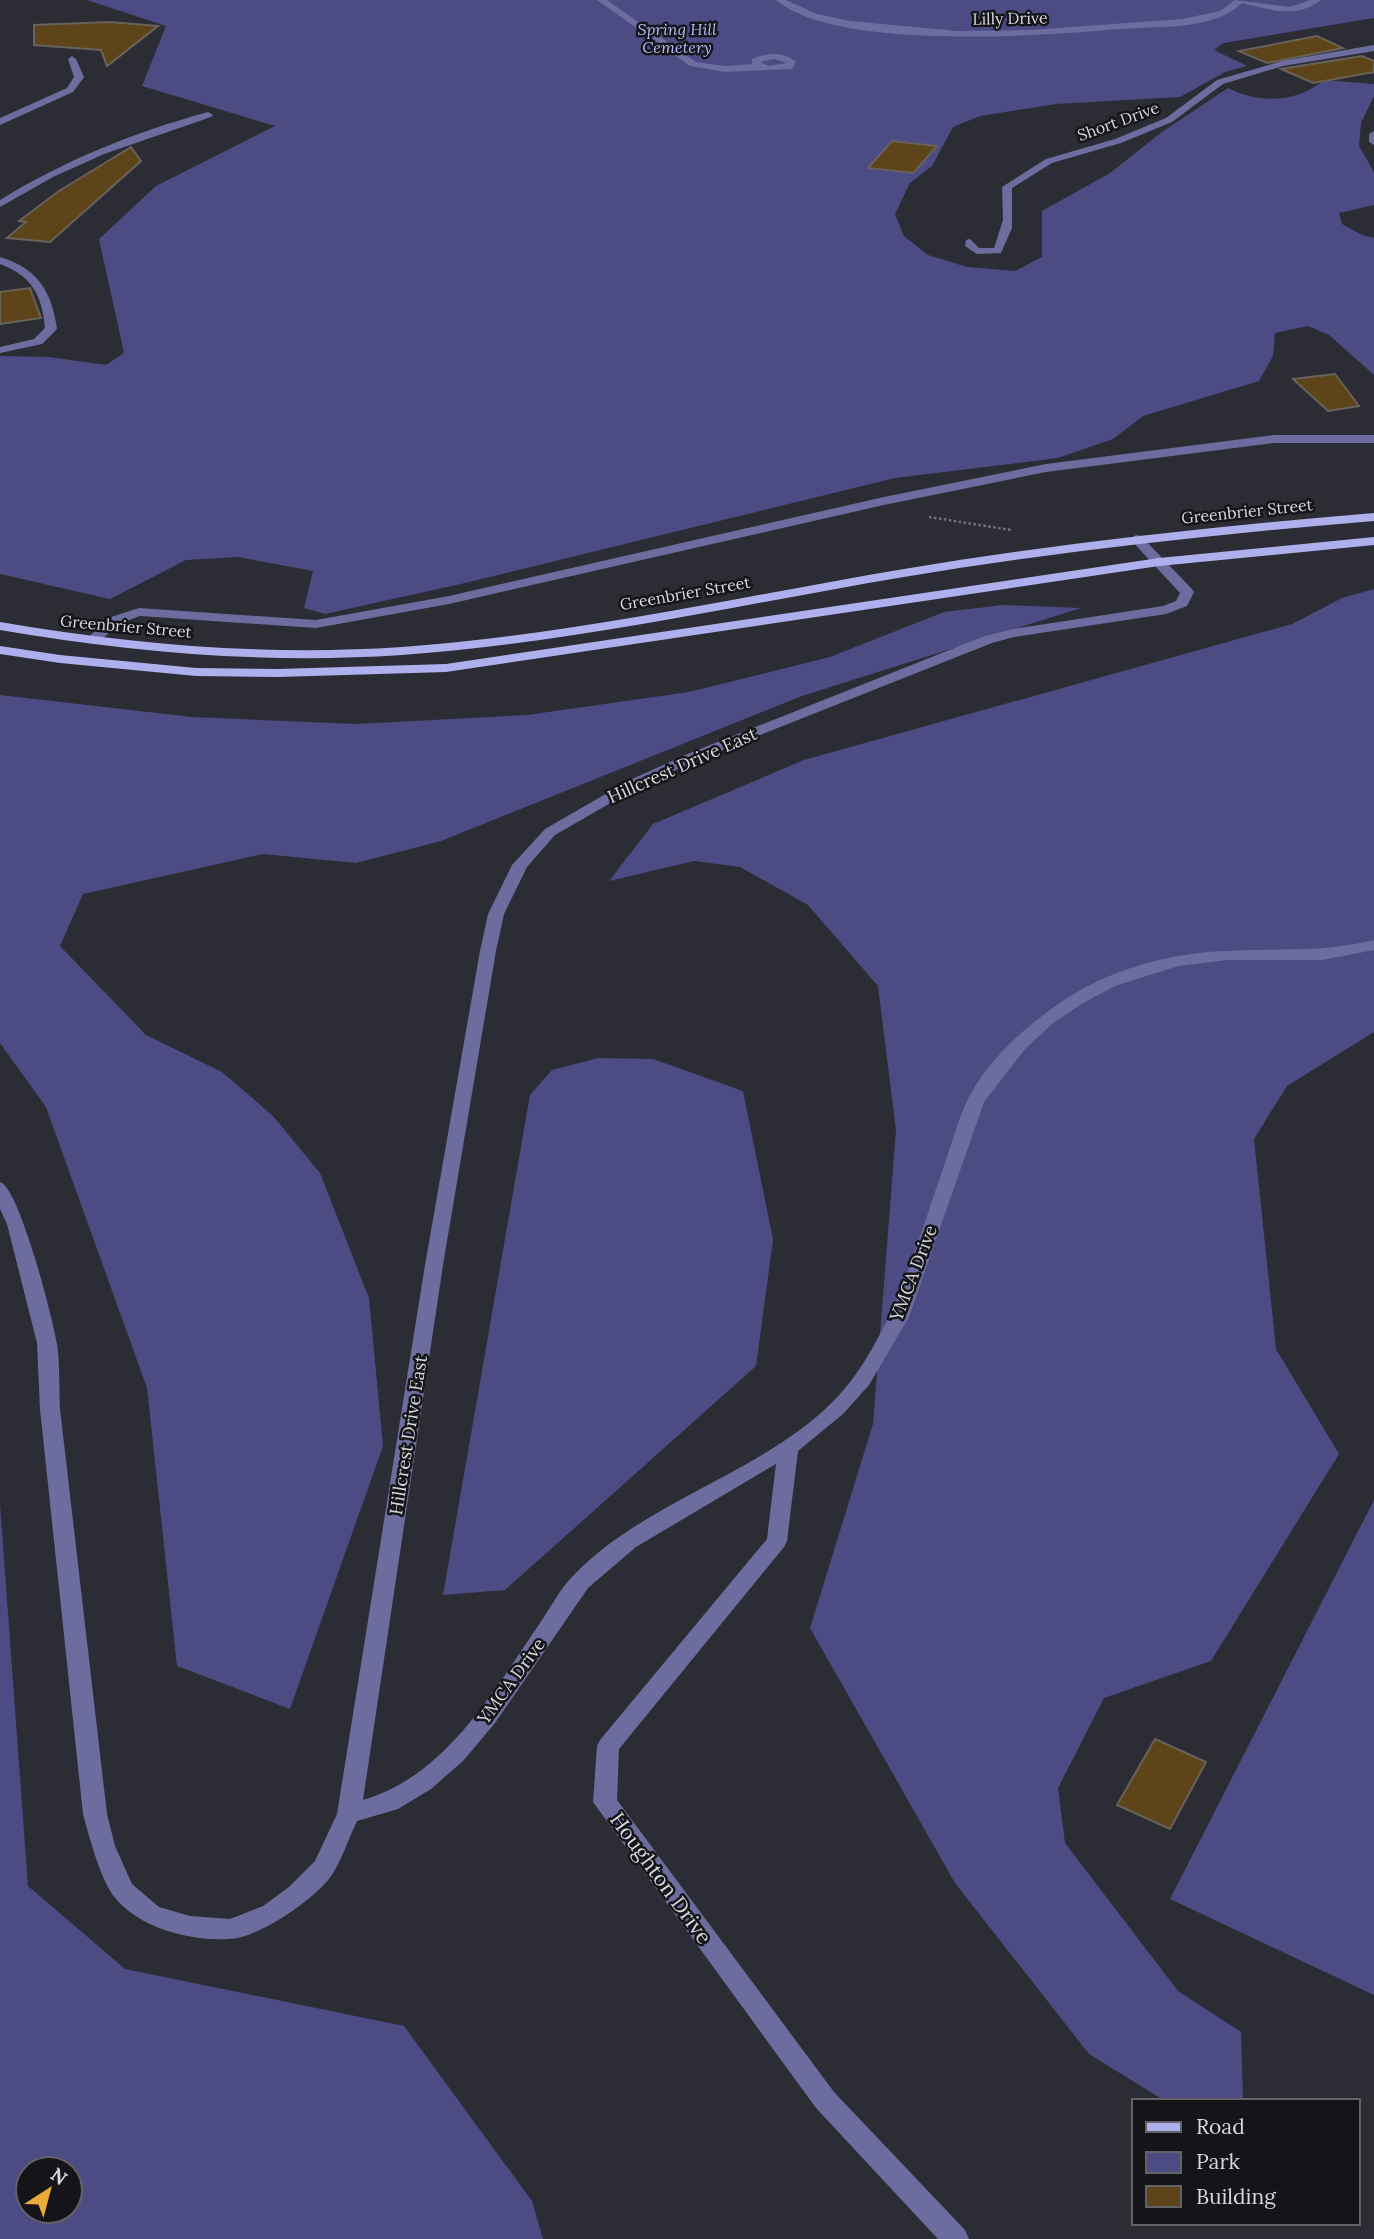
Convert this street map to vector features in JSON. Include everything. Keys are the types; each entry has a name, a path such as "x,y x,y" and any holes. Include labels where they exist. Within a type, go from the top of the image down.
{"main road":[{"name":"Greenbrier Street","path":"0,626 156,647 294,654 456,646 552,634 917,571 1136,540 1374,517"},
{"path":"0,650 60,659 196,672 292,673 446,668 1159,562 1374,541"}],"street":[{"path":"601,0 692,64 725,69 758,66"},
{"name":"Lilly Drive","path":"780,0 798,11 850,24 929,33 1001,34 1069,31 1200,19 1225,13 1241,0"},
{"path":"1241,0 1286,11 1305,9 1317,0"},
{"name":"Short Drive","path":"970,242 970,246 977,251 997,251 1004,242 1009,214 1007,187 1049,161 1118,141 1169,120 1220,82 1239,75 1282,64 1374,48"},
{"path":"0,122 70,90 79,76 72,59"},
{"path":"0,204 77,160 145,133 208,115"},
{"path":"1374,134 1374,142"},
{"path":"0,260 38,281 49,302 51,329 38,342 0,350"},
{"path":"92,640 116,620 139,612 316,624 341,621 450,600 884,501 1046,468 1274,439 1374,439"},
{"name":"Hillcrest Drive East","path":"0,1188 16,1224 47,1343 50,1409 95,1814 103,1846 123,1891 152,1915 190,1926 231,1929 271,1913 297,1894 323,1868 349,1814 434,1265 488,951 496,914 520,865 550,832 635,783 946,654 1013,633 1166,610 1182,603 1187,592 1136,540"},
{"name":"YMCA Drive","path":"349,1814 390,1802 423,1782 455,1754 487,1717 580,1581 629,1541 788,1448 836,1409 862,1380 899,1317 975,1102 1007,1055 1030,1032 1087,993 1132,972 1173,961 1216,956 1322,955 1374,945"},
{"name":"Houghton Drive","path":"788,1448 777,1541 608,1746 605,1802 825,2100 956,2239"}],"path":[{"path":"925,517 1017,531"}],"green space":[{"name":"Spring Hill Cemetery","path":"87,0 1374,0 1374,18 1224,43 1214,50 1247,66 1225,72 1180,97 1056,104 980,116 953,127 932,166 910,183 895,214 904,236 928,255 967,267 1015,271 1042,257 1042,211 1110,173 1162,132 1228,88 1252,97 1278,99 1302,93 1324,80 1374,84 1374,96 1361,123 1359,146 1374,172 1374,205 1339,213 1342,224 1374,238 1374,375 1329,335 1308,326 1275,333 1273,356 1259,381 1143,416 1113,439 1058,458 895,478 465,583 325,614 304,608 313,571 238,557 186,560 110,599 0,574 0,356 49,357 106,365 124,353 99,239 156,186 275,126 142,86 166,26"},
{"path":"1374,589 1374,1032 1287,1086 1254,1139 1276,1349 1339,1454 1211,1661 1104,1698 1058,1788 1065,1843 1178,1991 1241,2032 1243,2099 1162,2099 1089,2054 955,1883 810,1628 873,1424 896,1130 878,986 808,905 740,867 694,861 609,881 653,824 804,760 1292,624 1342,598"},
{"path":"1003,605 1081,608 802,696 441,841 356,863 263,854 83,894 60,946 146,1035 222,1072 273,1116 320,1173 369,1298 383,1446 290,1709 177,1666 147,1388 46,1107 0,1043 0,695 192,717 356,724 527,715 689,692 830,657 944,612"},
{"path":"598,1058 653,1059 743,1091 773,1240 756,1366 505,1590 443,1595 530,1095 552,1070"},
{"path":"1374,1500 1374,1995 1170,1899"},
{"path":"0,1504 28,1886 125,1969 404,2026 532,2201 543,2239 0,2239"}],"building":[{"path":"110,22 158,26 107,66 101,50 34,45 34,25"},
{"path":"1317,36 1343,48 1267,63 1239,51"},
{"path":"1362,56 1374,61 1374,72 1313,83 1281,69"},
{"path":"892,141 937,146 913,173 868,168"},
{"path":"131,147 141,161 50,242 7,238 26,222 19,221 59,191"},
{"path":"30,288 41,318 0,324 0,292"},
{"path":"1335,374 1359,406 1328,411 1293,379"},
{"path":"1155,1739 1206,1762 1170,1829 1117,1805"}]}
